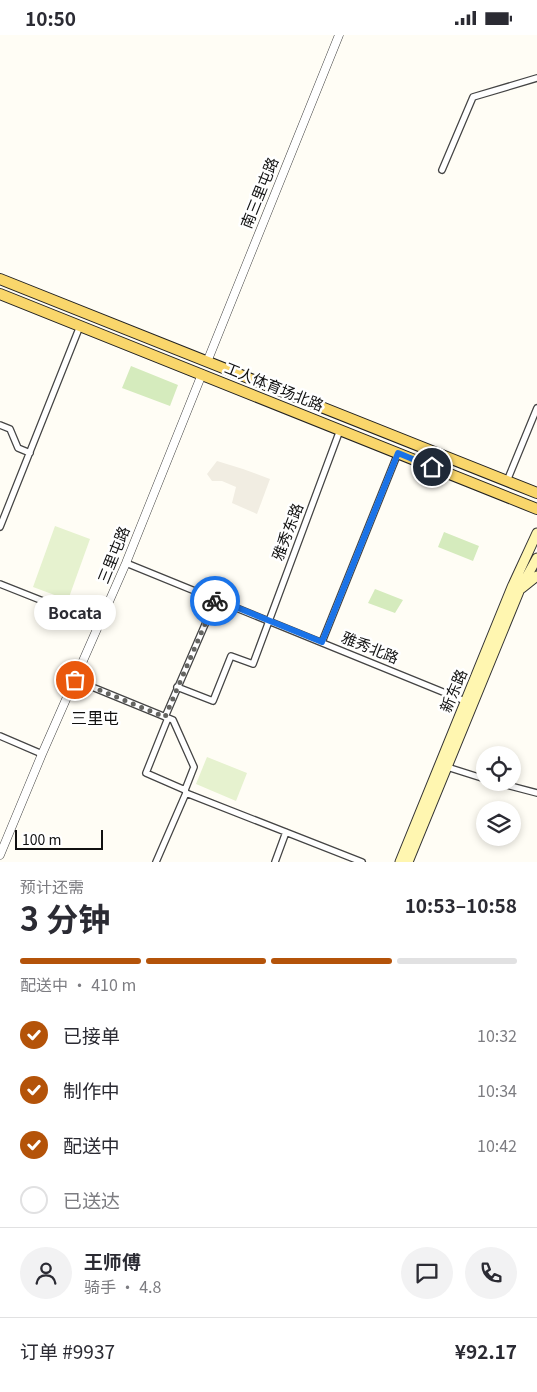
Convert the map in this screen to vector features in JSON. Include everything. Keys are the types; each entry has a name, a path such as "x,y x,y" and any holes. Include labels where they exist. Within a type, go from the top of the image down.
{"main road":[{"name":"工人体育场北路","path":"0,279 537,493"},
{"name":"工人体育场北路","path":"0,294 537,509"},
{"name":"新东路","path":"400,862 512,587 537,533"},
{"name":"新东路","path":"408,862 520,589 537,559"},
{"path":"520,589 537,576"}],"street":[{"name":"南三里屯路","path":"207,362 340,35"},
{"path":"442,170 473,97 537,77"},
{"path":"0,527 80,326"},
{"name":"三里屯路","path":"0,855 42,754 101,624 202,374"},
{"path":"508,481 537,408"},
{"path":"0,425 10,429 18,448 30,453"},
{"name":"雅秀东路","path":"177,687 213,701 231,656 253,664 340,430"},
{"path":"322,642 398,453"},
{"name":"雅秀北路","path":"126,563 465,701"},
{"path":"0,584 101,624"},
{"path":"216,599 177,687 146,773 185,791 362,862"},
{"path":"75,680 173,721 194,767 156,862"},
{"path":"0,737 42,754"},
{"path":"447,767 476,776"},
{"path":"521,789 537,793"},
{"path":"275,862 286,832"}],"green space":[{"path":"131,366 178,385 170,406 122,388"},
{"path":"55,526 90,539 68,600 33,587"},
{"path":"444,532 479,546 473,561 438,547"},
{"path":"375,589 403,600 395,613 368,603"},
{"path":"207,757 247,773 236,801 196,784"}],"shaded area":[{"path":"217,461 270,479 257,514 232,503 236,487 222,481 212,481 207,474"}],"way so far":[{"path":"75,680 165,717 215,601"}],"place":[{"name":"Bocata","path":"75,680"}],"district":[{"name":"三里屯","path":"95,718"}],"route":[{"path":"215,601 216,599 322,642 398,453 432,467"}]}
